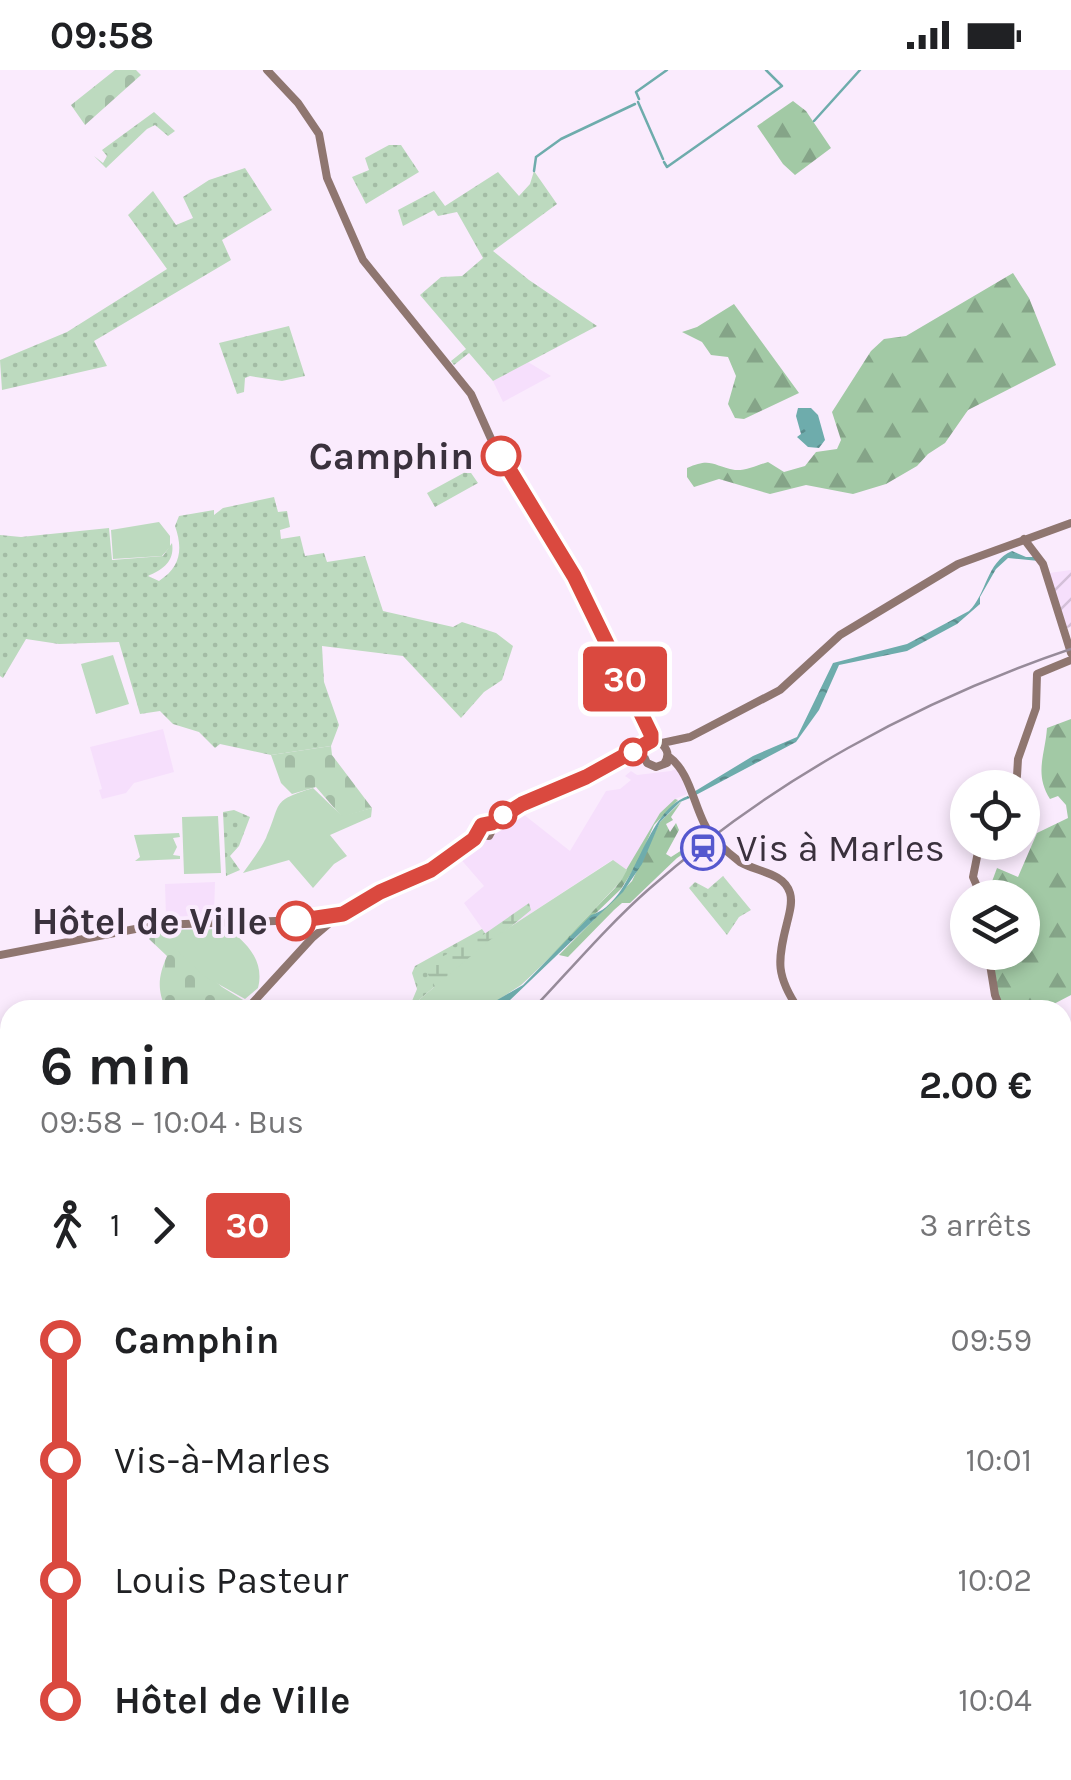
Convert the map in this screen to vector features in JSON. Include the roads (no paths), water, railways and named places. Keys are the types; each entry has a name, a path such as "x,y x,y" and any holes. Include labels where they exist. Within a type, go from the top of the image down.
{"main road":[{"path":"268,70 319,134 326,178 363,260 471,394 492,440 574,576 649,742 666,753 712,838 745,865 779,878 789,889 792,904 779,970 793,1000"},
{"path":"628,754 643,757 654,767 674,742 771,696 864,619 990,550 1071,523"},
{"path":"1017,770 1036,708 1036,674 1071,657 1038,558 1024,539"},
{"path":"255,1000 320,926 374,895 438,866 478,835 482,825 492,825 522,804 586,777 649,742"},
{"path":"643,757 649,742"},
{"path":"0,955 156,926 304,920 320,926"},
{"path":"991,970 997,1000"}],"water":[{"path":"798,408 811,408 818,415 825,440 819,448 808,447 797,437 801,434"},
{"path":"1012,551 1039,561 1008,558 996,569 980,604 957,624 907,651 839,665 819,710 796,742 694,796 692,793 753,756 797,737 833,663 907,644 969,611 997,563"},
{"path":"688,796 690,798 680,802 660,822 642,864 623,892 510,1000 497,1000 523,985 591,915 619,894 659,820 672,806"}],"waterway":[{"path":"639,99 636,92 667,70"},
{"path":"664,162 667,167 782,86 766,70"},
{"path":"814,121 860,70"},
{"path":"638,102 663,159"},
{"path":"534,171 536,157 561,139 635,104"}],"railway":[{"path":"541,1000 633,903 696,850 796,779 902,719 1071,649"}],"place":[{"name":"Camphin","path":"501,456"},
{"name":"Vis à Marles","path":"703,848"},
{"name":"Hôtel de Ville","path":"296,921"}]}
